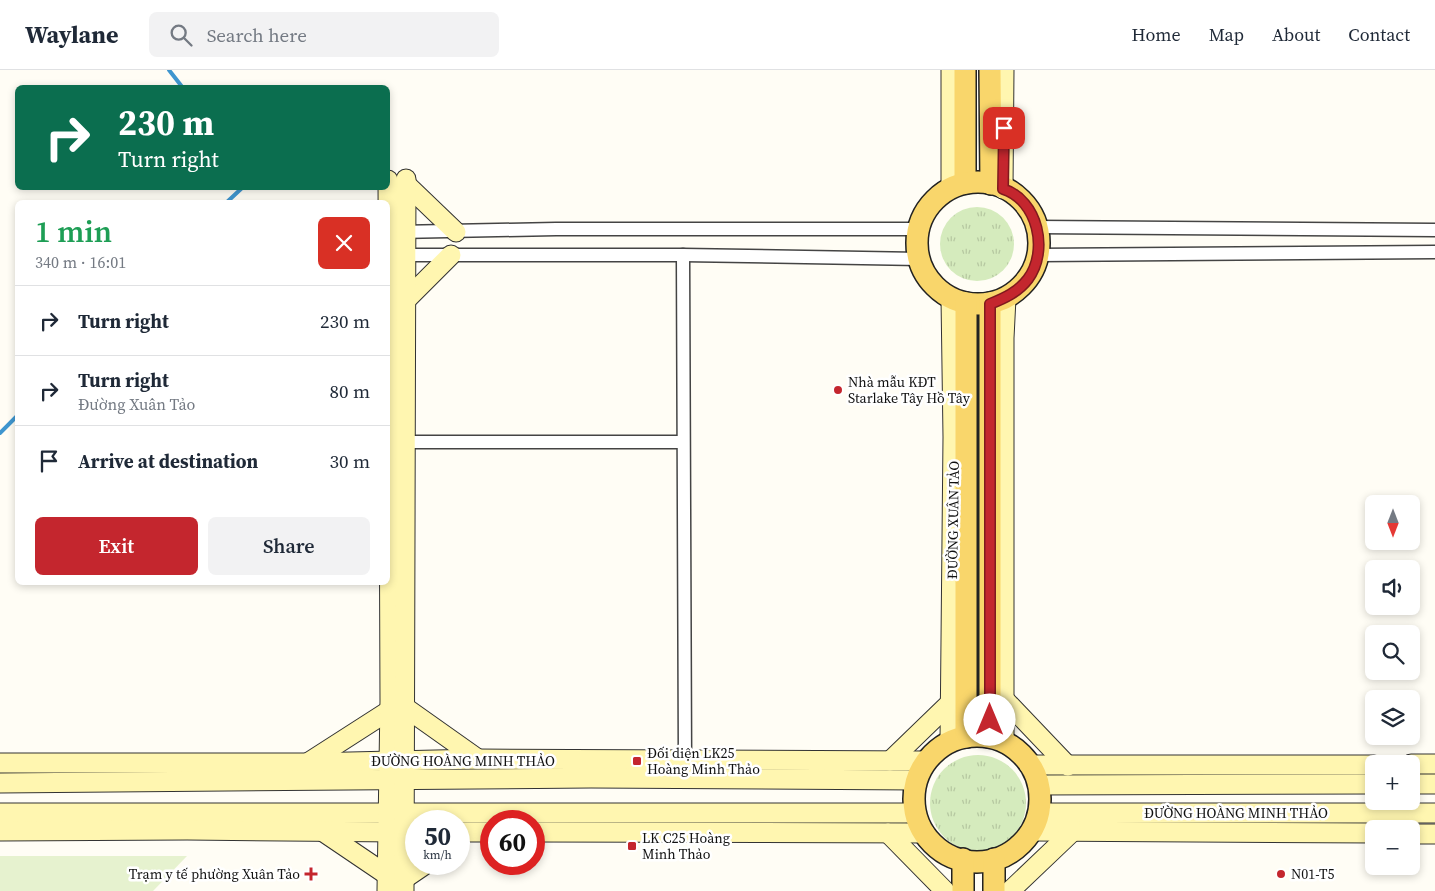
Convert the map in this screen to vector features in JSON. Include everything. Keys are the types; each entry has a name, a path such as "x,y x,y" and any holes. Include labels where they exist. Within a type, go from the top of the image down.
{"main road":[{"path":"951,70 958,185"},
{"path":"958,185 965,70"},
{"path":"990,70 997,186"},
{"path":"997,186 1004,70"},
{"path":"394,232 406,182 456,232"},
{"path":"958,185 997,186 1022,201 1032,214 1037,227 1038,255 1029,278 1018,289 998,301 959,301 934,286 923,270 917,250 918,230 926,210 958,185"},
{"path":"374,200 382,190"},
{"path":"389,190 394,232 396,884"},
{"path":"394,299 451,255"},
{"name":"ĐƯỜNG XUÂN TẢO","path":"958,739 951,702 953,437 959,301"},
{"name":"ĐƯỜNG XUÂN TẢO","path":"958,739 959,301"},
{"path":"997,740 1004,699 1004,338 998,301"},
{"path":"997,740 998,301"},
{"path":"1004,699 1068,766"},
{"path":"890,761 951,702"},
{"path":"395,706 478,759"},
{"path":"307,772 395,706"},
{"path":"958,739 997,740 1025,758 1038,785 1040,797 1028,837 1012,851 994,859 971,861 950,856 933,844 925,833 916,813 916,780 926,761 933,753 958,739"},
{"name":"ĐƯỜNG HOÀNG MINH THẢO","path":"0,783 307,772 397,761 478,759 591,770 916,780"},
{"path":"397,761 405,781 405,810"},
{"name":"ĐƯỜNG HOÀNG MINH THẢO","path":"0,763 307,772 405,781 591,770 685,761 926,761"},
{"path":"1030,765 1365,764"},
{"path":"1420,764 1435,764"},
{"name":"ĐƯỜNG HOÀNG MINH THẢO","path":"1038,785 1365,784"},
{"path":"1420,784 1435,784"},
{"path":"0,813 187,821 322,831 405,832"},
{"path":"0,831 187,821 405,813"},
{"path":"475,827 916,813"},
{"name":"ĐƯỜNG HOÀNG MINH THẢO","path":"1034,822 1435,813"},
{"name":"ĐƯỜNG HOÀNG MINH THẢO","path":"1034,822 1073,831 1365,833"},
{"path":"322,831 396,884"},
{"path":"1010,891 1073,831"},
{"path":"545,832 925,833"},
{"path":"888,833 945,891"},
{"path":"1420,834 1435,834"},
{"path":"396,884 405,851"},
{"path":"963,859 963,891"},
{"path":"994,859 994,891"},
{"path":"396,884 410,875"}],"street":[{"path":"1037,227 1435,230"},
{"path":"394,232 556,229 918,230"},
{"path":"1038,255 1435,252"},
{"path":"394,255 683,255 920,259"},
{"path":"683,255 682,442 685,761"},
{"path":"394,442 682,442"}],"green space":[{"path":"970,207 984,207 998,213 1008,223 1014,237 1014,251 1008,265 998,275 984,281 970,281 956,275 946,265 940,251 940,237 946,223 956,213"},
{"path":"978,755 996,759 1012,769 1022,785 1026,803 1022,821 1012,837 996,847 978,851 960,847 944,837 934,821 930,803 934,785 944,769 960,759"},
{"path":"0,856 187,856 153,891 0,891"}],"waterway":[{"path":"169,70 181,85"},
{"path":"229,200 240,190"},
{"path":"0,433 15,418"}],"place":[{"name":"Nhà mẫu KĐT Starlake Tây Hồ Tây","path":"838,390"},
{"name":"Đối diện LK25 Hoàng Minh Thảo","path":"637,761"},
{"name":"LK C25 Hoàng Minh Thảo","path":"632,846"},
{"name":"Trạm y tế phường Xuân Tảo","path":"311,874"},
{"name":"N01-T5","path":"1281,874"}],"route":[{"path":"990,720 990,304 1006,298 1029,278 1036,264 1039,247 1038,230 1032,214 1022,201 1008,190 1003,189 1004,128"}]}
